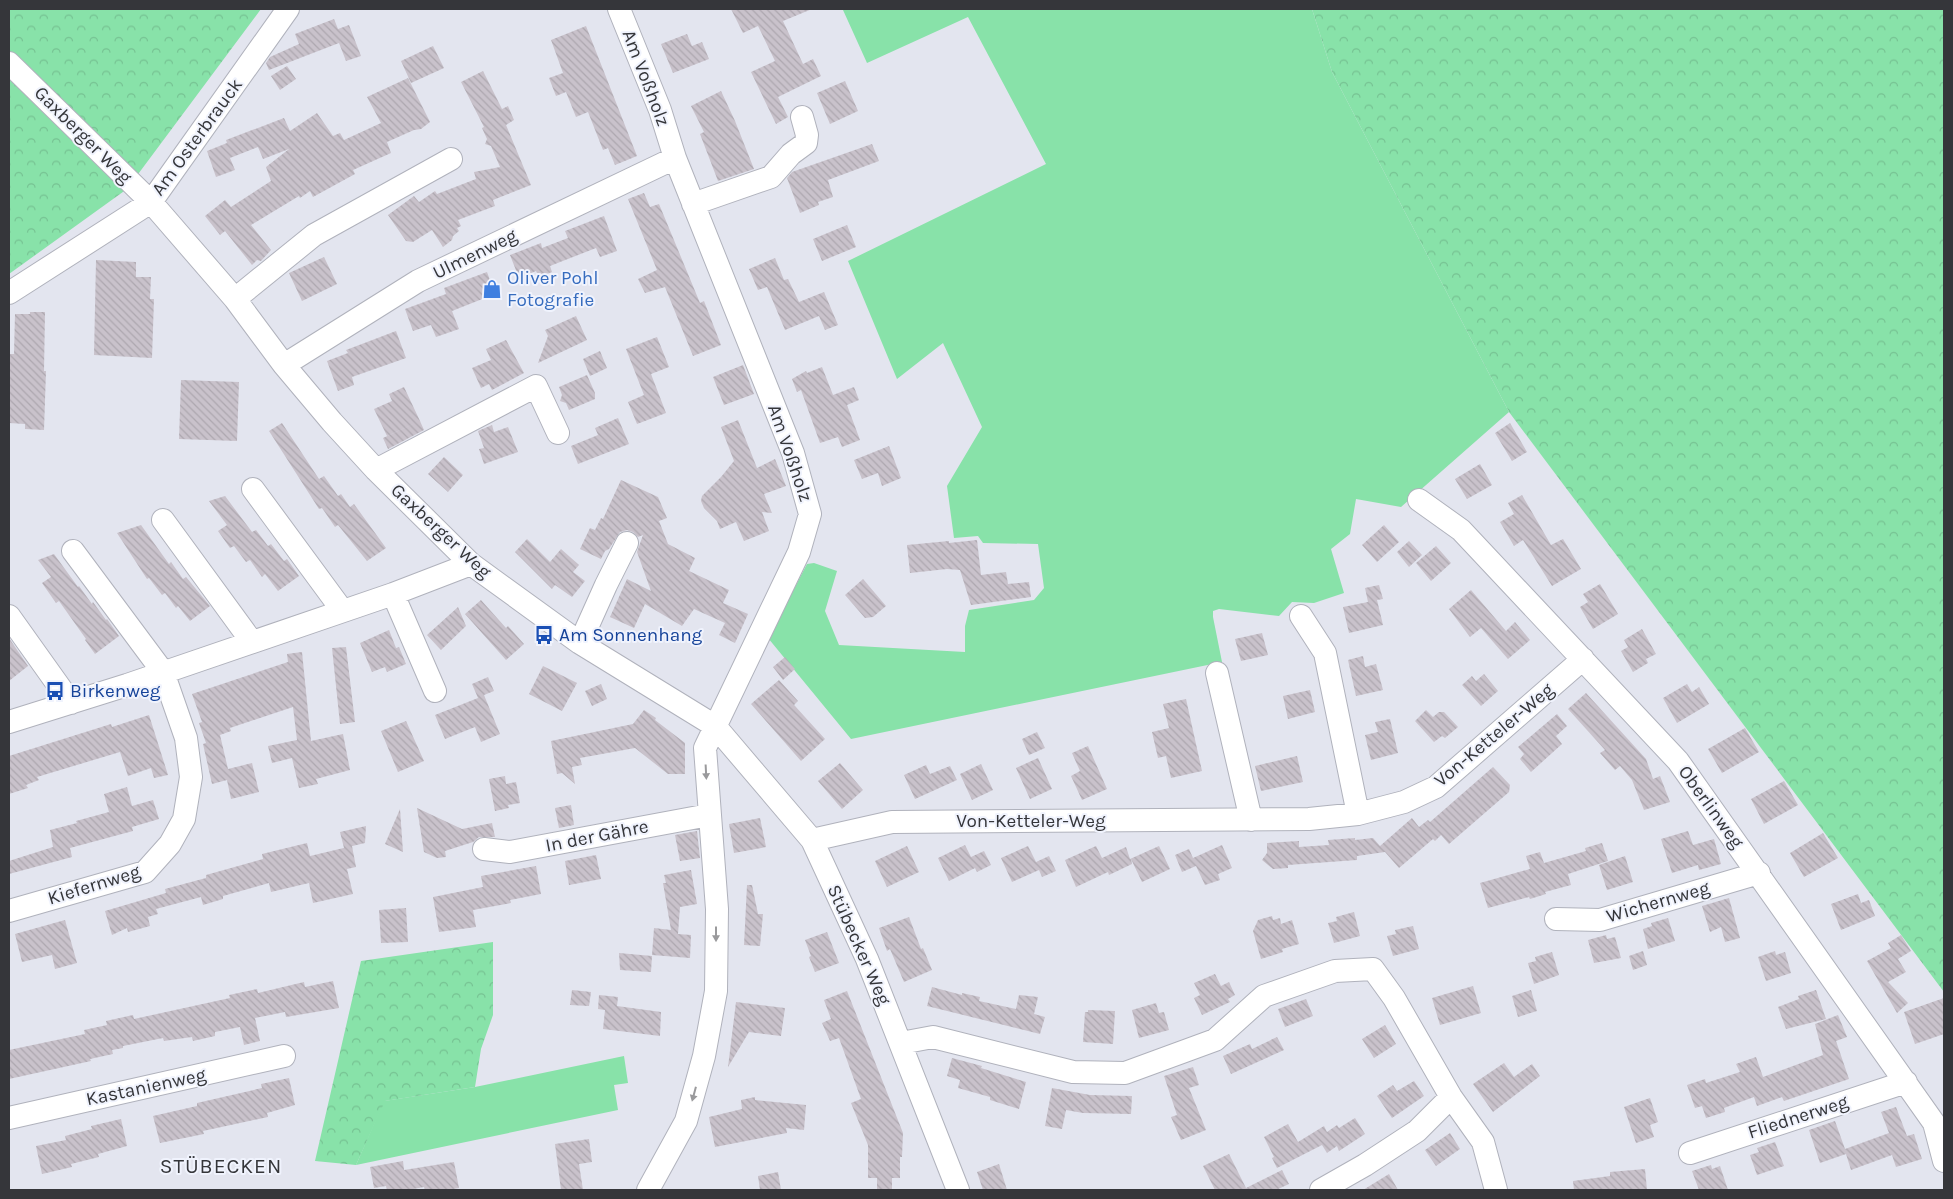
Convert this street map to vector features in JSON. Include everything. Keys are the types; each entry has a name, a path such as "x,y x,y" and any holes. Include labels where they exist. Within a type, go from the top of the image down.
{"street":[{"name":"Am Osterbrauck","path":"9,293 150,202 288,9"},
{"name":"Am Voßholz","path":"619,9 660,110 674,158 793,453 810,514 799,552 715,726"},
{"name":"Gaxberger Weg","path":"9,63 150,202 235,300 284,365 332,422 376,470 471,564 580,643 715,726"},
{"path":"693,204 771,177 791,154 806,143 807,135 802,117"},
{"name":"Ulmenweg","path":"284,365 418,281 674,158"},
{"path":"235,300 314,236 450,159"},
{"name":"Gaxberger Weg","path":"376,470 536,386 558,433"},
{"path":"253,489 342,610"},
{"name":"Oberlinweg","path":"1419,500 1461,530 1678,761 1934,1123 1944,1161"},
{"path":"163,520 252,642"},
{"path":"580,643 627,543"},
{"path":"73,551 163,672"},
{"path":"9,722 71,703 393,594 471,564"},
{"path":"393,594 435,691"},
{"path":"9,616 71,703"},
{"path":"1301,616 1325,653 1358,814"},
{"name":"Von-Ketteler-Weg","path":"812,840 892,822 1251,820 1309,819 1358,814 1404,802 1436,787 1584,659"},
{"name":"Kiefernweg","path":"9,911 145,872 170,844 184,819 190,777 186,738 163,672"},
{"path":"1217,673 1251,820"},
{"path":"648,1190 686,1122 704,1056 716,991 717,908 708,815 705,748 715,726"},
{"name":"Stübecker Weg","path":"715,726 812,840 867,959 958,1190"},
{"name":"In der Gähre","path":"484,849 510,852 708,815"},
{"name":"Wichernweg","path":"1556,919 1600,920 1759,873"},
{"path":"901,1043 933,1037 1073,1072 1125,1073 1214,1040 1264,996 1335,971 1373,969 1394,998 1451,1097 1483,1142 1496,1190"},
{"name":"Kastanienweg","path":"9,1118 284,1056"},
{"name":"Fliednerweg","path":"1690,1153 1906,1082"},
{"path":"1321,1190 1365,1165 1417,1131 1451,1097"}],"green space":[{"path":"9,9 261,9 127,189 9,274"},
{"path":"1312,9 1332,72 1509,412 1401,507 1356,499 1350,534 1331,549 1344,593 1314,603 1292,602 1279,616 1219,609 1213,611 1222,662 851,739 768,638 807,564 814,563 837,571 825,611 839,645 965,652 965,626 969,610 1034,600 1044,588 1038,544 983,543 978,536 954,538 947,486 982,427 943,343 897,379 848,261 1046,164 968,17 867,63 843,10"},
{"path":"1312,9 1944,9 1944,992 1509,412 1332,72"},
{"path":"493,942 493,1015 481,1049 475,1087 385,1101 356,1165 315,1161 361,961"},
{"path":"624,1056 628,1083 614,1085 618,1110 356,1165 384,1101 475,1087"}],"building":[{"path":"731,9 812,9 783,21 803,64 813,59 821,76 778,97 788,117 776,124 751,72 775,61 758,26 743,33"},
{"path":"334,19 338,29 349,25 361,56 346,61 339,43 269,70 266,63 270,57 299,44 295,34"},
{"path":"586,26 637,156 615,165 608,148 603,150 588,112 576,117 566,92 556,96 549,78 563,73 551,40"},
{"path":"687,34 692,46 702,42 709,59 673,73 661,44"},
{"path":"433,46 444,68 411,83 401,61"},
{"path":"287,66 296,79 280,90 271,76"},
{"path":"483,71 502,109 508,106 514,120 506,125 531,185 493,200 495,206 458,220 461,226 457,228 459,231 443,247 432,230 413,242 406,241 388,215 414,196 419,202 435,191 437,194 476,179 474,172 500,167 491,146 485,144 487,139 482,128 484,127 461,82"},
{"path":"408,78 430,122 421,129 414,130 387,142 391,153 353,170 355,174 313,197 310,191 300,198 299,196 251,225 271,250 261,261 257,260 252,265 225,231 220,235 205,216 225,200 231,207 271,181 266,167 289,149 263,159 258,147 230,158 235,170 216,177 207,151 227,143 226,140 284,118 290,131 317,113 333,136 340,133 344,140 381,123 367,97"},
{"path":"845,81 858,111 830,124 817,93"},
{"path":"721,91 754,169 718,181 700,134 704,132 691,106"},
{"path":"872,144 879,161 828,180 833,197 818,202 819,205 800,213 787,178 792,172"},
{"path":"644,193 650,207 659,204 700,303 704,301 721,345 693,356 665,287 645,293 638,279 657,270 628,199"},
{"path":"604,216 617,251 600,257 596,248 550,266 552,272 539,277 536,271 519,278 510,255 541,243 542,248 568,238 565,231"},
{"path":"847,225 856,247 822,261 813,239"},
{"path":"324,257 337,284 302,301 289,273"},
{"path":"775,258 784,280 788,279 799,302 824,292 838,325 825,330 819,316 785,330 767,287 758,290 749,269"},
{"path":"96,260 136,262 136,277 151,277 150,299 154,299 152,358 94,355"},
{"path":"487,272 495,294 452,311 459,329 436,337 431,325 413,331 405,309 446,294 444,288"},
{"path":"30,312 45,312 44,430 25,429 25,424 9,423 9,354 14,354 15,314 30,314"},
{"path":"576,316 587,340 538,363 548,336 545,330"},
{"path":"396,331 406,358 352,377 354,385 338,391 327,361 348,353 346,350"},
{"path":"657,337 669,367 651,374 666,413 637,424 628,402 644,395 626,349"},
{"path":"506,340 524,373 492,390 489,384 481,388 472,368 491,360 486,349"},
{"path":"600,351 607,368 590,376 583,359"},
{"path":"743,365 754,394 724,405 713,377"},
{"path":"822,367 833,395 854,387 859,400 847,405 860,440 842,447 838,437 820,443 801,390 797,392 792,379 806,371 807,373"},
{"path":"587,375 595,393 595,399 569,410 566,403 560,401 562,395 559,387"},
{"path":"181,380 239,382 237,441 179,439"},
{"path":"404,387 420,421 387,436 374,409 392,401 389,394"},
{"path":"618,418 629,444 578,464 571,446 598,435 595,428"},
{"path":"738,420 757,468 775,459 786,486 764,494 772,513 762,512 769,531 744,541 736,522 720,529 717,521 704,508 701,501 702,496 734,461 721,427"},
{"path":"420,421 424,430 388,449 383,438"},
{"path":"282,423 319,479 324,476 338,496 341,494 350,507 354,504 386,548 367,561 338,525 335,527 322,508 319,509 269,431"},
{"path":"1510,423 1527,452 1512,461 1495,433"},
{"path":"492,425 494,432 508,427 518,452 484,464 479,449 484,448 478,431"},
{"path":"889,446 901,478 882,486 878,473 862,479 854,460"},
{"path":"444,457 463,475 448,492 428,474"},
{"path":"1480,464 1492,485 1467,499 1455,479"},
{"path":"621,480 658,497 667,518 659,521 668,544 695,558 689,571 729,590 723,603 748,614 735,643 719,635 725,623 694,609 682,626 645,604 634,628 610,617 627,579 651,591 637,552 643,535 638,537 633,532 627,530 620,532 601,559 580,549 590,528 595,530 601,518 603,519"},
{"path":"1522,495 1551,545 1563,539 1581,569 1552,586 1523,540 1514,546 1500,522 1514,514 1508,503"},
{"path":"225,496 252,532 256,530 268,546 271,544 284,561 287,559 299,576 278,591 265,574 262,577 250,560 246,562 234,546 230,548 218,531 227,525 209,501"},
{"path":"141,525 169,564 171,562 183,579 186,577 210,606 190,621 178,606 176,608 165,593 162,595 149,578 147,579 117,533"},
{"path":"1384,525 1399,542 1377,562 1362,545"},
{"path":"527,539 550,562 561,549 579,565 573,572 585,581 572,597 555,585 552,589 515,552"},
{"path":"977,540 981,575 1006,572 1008,584 1029,582 1031,597 971,605 960,570 947,569 910,573 907,545"},
{"path":"1409,541 1422,555 1409,567 1397,552"},
{"path":"1436,546 1451,563 1431,581 1416,563"},
{"path":"54,554 78,587 92,604 93,602 119,636 95,654 59,601 56,603 42,583 51,577 38,560"},
{"path":"863,579 886,606 873,617 865,618 845,595"},
{"path":"1600,584 1618,614 1593,629 1580,607 1588,602 1583,594"},
{"path":"1379,585 1383,599 1377,600 1383,625 1349,633 1343,607 1368,602 1365,588"},
{"path":"1471,590 1506,631 1515,622 1530,640 1508,659 1481,628 1470,637 1449,609"},
{"path":"481,600 506,628 508,626 524,644 506,660 465,614"},
{"path":"458,607 466,626 441,650 427,635"},
{"path":"1642,629 1656,654 1646,659 1648,663 1633,672 1621,651 1628,647 1624,640"},
{"path":"389,630 396,648 399,647 406,664 387,672 385,667 372,672 360,643"},
{"path":"1262,633 1268,655 1241,661 1235,639"},
{"path":"9,638 28,666 9,681"},
{"path":"346,647 355,722 340,724 332,648"},
{"path":"302,652 311,741 343,734 350,770 316,779 318,784 299,788 292,758 272,763 268,746 297,740 293,707 230,728 231,731 220,735 228,769 252,763 259,792 231,799 227,780 212,784 203,744 206,743 199,723 202,722 192,694 288,662 287,654"},
{"path":"1363,656 1365,667 1376,664 1383,690 1356,696 1348,660"},
{"path":"785,657 795,669 783,680 773,667"},
{"path":"543,666 577,683 562,711 529,694"},
{"path":"1484,674 1498,691 1481,706 1462,685 1472,676 1476,681"},
{"path":"488,677 494,691 484,695 500,734 481,742 475,727 445,739 435,715 478,698 472,684"},
{"path":"779,680 798,701 794,705 825,739 801,761 751,704"},
{"path":"601,684 607,699 592,706 585,691"},
{"path":"1687,684 1692,692 1699,687 1709,704 1677,723 1663,698"},
{"path":"1310,690 1315,712 1288,719 1283,696"},
{"path":"1586,693 1646,759 1653,779 1660,776 1670,802 1644,810 1632,780 1620,766 1615,770 1600,753 1605,750 1568,709"},
{"path":"1186,699 1202,771 1171,778 1166,756 1158,758 1152,732 1169,728 1163,704"},
{"path":"644,710 685,743 685,774 668,774 635,748 580,758 582,765 572,767 575,784 562,773 557,774 551,741 633,724"},
{"path":"1426,710 1433,717 1439,712 1444,712 1458,727 1445,738 1442,736 1434,742 1415,721"},
{"path":"1557,714 1567,726 1556,736 1562,744 1531,772 1520,759 1524,754 1518,747"},
{"path":"149,715 168,775 154,778 151,768 128,776 120,752 37,777 39,780 26,785 28,788 9,794 9,756 111,724 112,727"},
{"path":"1390,719 1398,753 1371,760 1365,735 1378,732 1375,722"},
{"path":"406,721 424,761 398,772 381,731"},
{"path":"1745,728 1759,752 1722,773 1708,749"},
{"path":"1037,732 1045,748 1029,755 1022,739"},
{"path":"1088,746 1107,789 1082,800 1071,776 1080,771 1072,753"},
{"path":"1297,756 1303,782 1261,791 1255,766"},
{"path":"1038,758 1052,789 1030,799 1016,768"},
{"path":"840,763 863,790 842,809 818,781"},
{"path":"981,764 993,790 972,800 960,774"},
{"path":"926,765 930,774 950,766 957,780 915,799 904,775"},
{"path":"1493,767 1510,785 1509,792 1449,844 1441,835 1435,841 1433,839 1399,868 1385,852 1357,856 1357,860 1288,865 1288,868 1273,869 1262,860 1267,853 1267,843 1299,841 1299,847 1329,845 1328,840 1373,838 1380,846 1412,818 1419,827 1428,820 1430,822"},
{"path":"505,776 506,784 516,782 520,803 508,805 509,808 495,811 489,779"},
{"path":"1784,781 1798,805 1764,824 1751,799"},
{"path":"127,787 132,806 153,800 159,819 132,827 133,831 70,848 72,857 9,874 9,861 53,847 50,830 109,812 104,794"},
{"path":"571,805 574,825 559,828 555,808"},
{"path":"417,808 462,829 492,823 495,837 479,837 473,842 445,851 446,857 437,858 424,852"},
{"path":"400,809 403,852 385,844"},
{"path":"760,818 766,847 734,853 729,824"},
{"path":"366,826 365,843 344,848 340,832"},
{"path":"697,831 700,858 680,861 675,835"},
{"path":"1688,831 1693,845 1714,839 1721,864 1699,870 1698,865 1672,873 1661,839"},
{"path":"1823,833 1838,858 1804,877 1790,853"},
{"path":"307,843 310,856 352,846 356,867 347,869 353,894 313,903 309,883 271,892 269,883 223,896 223,899 203,905 201,897 156,909 158,914 148,917 150,926 128,932 127,928 112,935 105,911 166,893 165,889 206,878 206,875 263,859 262,854"},
{"path":"1602,843 1608,861 1568,874 1571,885 1545,892 1546,894 1530,899 1529,897 1488,908 1480,883 1530,869 1526,856 1540,852 1544,863 1586,851 1585,848"},
{"path":"965,845 971,857 984,851 991,865 977,872 975,868 949,881 938,858"},
{"path":"1222,845 1232,868 1218,874 1220,880 1205,885 1196,866 1182,872 1175,855 1189,849 1193,858"},
{"path":"907,846 919,872 887,887 875,861"},
{"path":"1028,846 1036,862 1049,856 1056,871 1042,877 1039,870 1012,882 1001,858"},
{"path":"1096,846 1102,858 1126,847 1130,859 1159,846 1170,869 1142,882 1131,859 1132,864 1109,875 1108,872 1076,887 1065,860"},
{"path":"596,855 601,879 569,885 565,861"},
{"path":"1625,856 1633,882 1607,890 1599,865"},
{"path":"536,866 541,894 510,900 511,903 473,910 476,927 439,932 433,897 483,887 481,876"},
{"path":"691,870 697,904 680,907 678,934 691,935 690,958 652,955 654,928 671,930 663,883 666,883 664,875"},
{"path":"747,885 752,885 758,914 763,914 760,946 744,945"},
{"path":"1858,894 1861,903 1869,900 1875,916 1841,930 1831,904"},
{"path":"1729,898 1740,938 1725,942 1721,927 1710,932 1702,906"},
{"path":"406,908 408,942 381,943 379,910"},
{"path":"1354,912 1360,936 1334,943 1328,923 1337,921 1336,917"},
{"path":"1272,916 1273,920 1280,918 1281,924 1292,920 1299,944 1282,949 1283,952 1261,959 1253,931 1258,920"},
{"path":"909,917 921,949 923,948 932,970 904,982 890,949 887,951 879,928"},
{"path":"1668,918 1675,941 1648,949 1643,929 1652,926 1651,923"},
{"path":"65,920 77,963 55,969 52,955 22,962 15,934"},
{"path":"1413,926 1419,949 1393,956 1387,936 1396,934 1395,930"},
{"path":"827,932 839,963 815,972 805,940"},
{"path":"1606,935 1607,939 1615,937 1621,958 1594,963 1588,940"},
{"path":"1901,935 1911,951 1898,959 1906,972 1888,982 1908,1003 1897,1013 1867,961 1891,948 1888,943"},
{"path":"1643,951 1647,965 1633,970 1629,956"},
{"path":"1775,951 1776,955 1785,952 1791,973 1766,981 1758,957"},
{"path":"1552,952 1559,975 1534,984 1528,963 1536,961 1535,957"},
{"path":"619,953 652,956 651,972 620,970"},
{"path":"1215,974 1221,986 1229,982 1235,995 1228,999 1230,1002 1202,1015 1194,998 1200,995 1194,983"},
{"path":"333,981 339,1008 286,1017 285,1012 255,1018 260,1041 244,1045 240,1027 215,1032 215,1036 193,1041 192,1037 164,1041 163,1038 123,1046 123,1048 112,1050 113,1054 90,1059 91,1061 9,1079 9,1050 85,1034 84,1030 107,1025 106,1021 133,1015 134,1019 230,998 229,995 257,989 258,993 304,982 305,987"},
{"path":"1473,986 1481,1013 1440,1025 1432,998"},
{"path":"932,987 962,995 962,993 980,997 979,1001 1016,1009 1019,995 1038,997 1034,1014 1045,1017 1040,1034 927,1006"},
{"path":"572,990 591,992 589,1006 570,1005"},
{"path":"1531,990 1537,1011 1518,1017 1512,996"},
{"path":"1816,990 1826,1019 1786,1029 1778,1007 1799,999 1798,996"},
{"path":"847,991 903,1133 900,1178 892,1178 892,1190 877,1190 877,1178 868,1178 868,1145 851,1103 861,1099 839,1038 830,1041 822,1023 831,1019 824,1000"},
{"path":"599,995 618,997 617,1006 661,1012 660,1036 603,1029 605,1010 598,1009"},
{"path":"1944,998 1944,1034 1915,1044 1904,1012"},
{"path":"1306,999 1313,1016 1285,1027 1278,1009"},
{"path":"736,1002 785,1008 781,1036 749,1032 728,1067"},
{"path":"1156,1003 1159,1013 1164,1012 1169,1030 1139,1038 1132,1010"},
{"path":"1088,1010 1115,1011 1113,1044 1083,1042 1085,1012 1088,1012"},
{"path":"1838,1015 1847,1037 1836,1041 1849,1079 1784,1101 1782,1097 1757,1106 1754,1097 1724,1108 1725,1112 1706,1118 1702,1106 1695,1108 1687,1085 1705,1079 1706,1083 1740,1072 1736,1064 1756,1057 1763,1077 1823,1055 1815,1024"},
{"path":"1385,1025 1396,1044 1374,1058 1362,1039"},
{"path":"1277,1037 1284,1050 1231,1074 1223,1056 1250,1044 1252,1049"},
{"path":"952,1058 982,1066 981,1068 1026,1082 1019,1109 990,1100 990,1097 958,1088 960,1080 947,1076"},
{"path":"1504,1063 1514,1077 1532,1064 1540,1076 1493,1112 1473,1084"},
{"path":"1193,1067 1199,1085 1189,1088 1206,1130 1181,1140 1171,1117 1177,1115 1164,1076"},
{"path":"289,1078 295,1105 267,1113 268,1117 203,1131 204,1134 160,1143 153,1116 197,1106 197,1103 262,1088 261,1084"},
{"path":"1414,1081 1424,1096 1392,1118 1377,1096 1393,1085 1397,1091"},
{"path":"1052,1088 1090,1095 1132,1096 1131,1114 1083,1113 1066,1110 1062,1129 1045,1126"},
{"path":"755,1097 755,1100 806,1105 804,1130 786,1128 787,1133 715,1147 709,1117 742,1109 741,1100"},
{"path":"1650,1098 1658,1122 1650,1125 1654,1137 1636,1143 1624,1107"},
{"path":"1896,1107 1907,1136 1914,1134 1922,1159 1896,1167 1892,1155 1851,1170 1846,1154 1820,1163 1809,1130 1835,1121 1845,1149 1889,1133 1881,1112"},
{"path":"1355,1118 1365,1134 1339,1151 1337,1146 1327,1153 1322,1145 1277,1168 1264,1137 1288,1124 1298,1142 1324,1126 1327,1132 1337,1125 1339,1128"},
{"path":"121,1119 127,1146 98,1154 99,1157 71,1164 72,1167 42,1174 36,1146 66,1140 65,1136 92,1129 91,1126"},
{"path":"1450,1133 1460,1149 1436,1166 1425,1150"},
{"path":"589,1139 592,1162 579,1164 583,1190 561,1190 555,1144"},
{"path":"1775,1142 1784,1166 1757,1175 1750,1155 1759,1152 1757,1148"},
{"path":"1229,1154 1246,1188 1282,1170 1289,1184 1276,1190 1215,1190 1203,1166"},
{"path":"403,1161 404,1170 454,1162 459,1188 425,1190 424,1187 408,1190 387,1190 386,1186 374,1188 370,1167"},
{"path":"999,1164 1007,1190 983,1190 977,1172"},
{"path":"1711,1165 1712,1169 1720,1166 1728,1190 1699,1190 1692,1171"},
{"path":"1645,1169 1647,1190 1574,1190 1573,1181 1610,1176 1610,1172"},
{"path":"778,1172 781,1190 760,1190 758,1176"},
{"path":"1389,1174 1398,1190 1363,1190"}],"place":[{"name":"Oliver Pohl Fotografie","path":"492,289"},
{"name":"Am Sonnenhang","path":"544,635"},
{"name":"Birkenweg","path":"55,691"}],"district":[{"name":"STÜBECKEN","path":"221,1166"}]}
